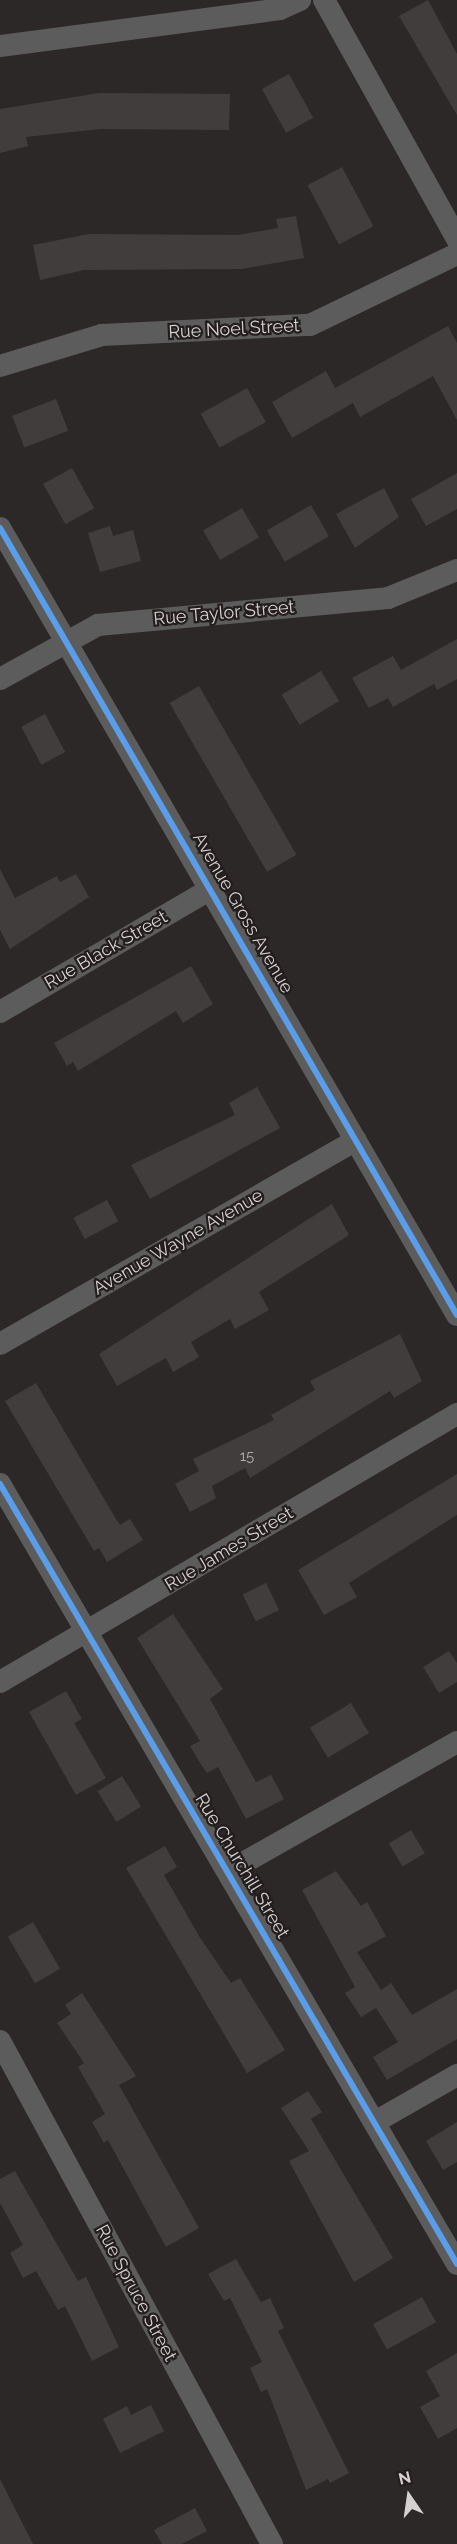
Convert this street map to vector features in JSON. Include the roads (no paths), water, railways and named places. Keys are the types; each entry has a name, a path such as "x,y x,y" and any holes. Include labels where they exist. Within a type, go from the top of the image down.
{"street":[{"path":"0,46 280,9 300,0"},
{"path":"324,0 457,239"},
{"name":"Rue Noel Street","path":"0,366 102,335 310,325 457,254"},
{"name":"Avenue Gross Avenue","path":"0,528 212,888 457,1315"},
{"name":"Rue Taylor Street","path":"0,679 98,625 388,598 457,570"},
{"name":"Rue Black Street","path":"0,1012 212,888"},
{"name":"Avenue Wayne Avenue","path":"0,1344 356,1140"},
{"name":"Rue James Street","path":"0,1682 87,1634 457,1414"},
{"name":"Rue Churchill Street","path":"0,1484 229,1871 457,2264"},
{"path":"229,1871 457,1742"},
{"name":"Rue Spruce Street","path":"0,2041 272,2544"},
{"path":"375,2122 457,2076"}]}
